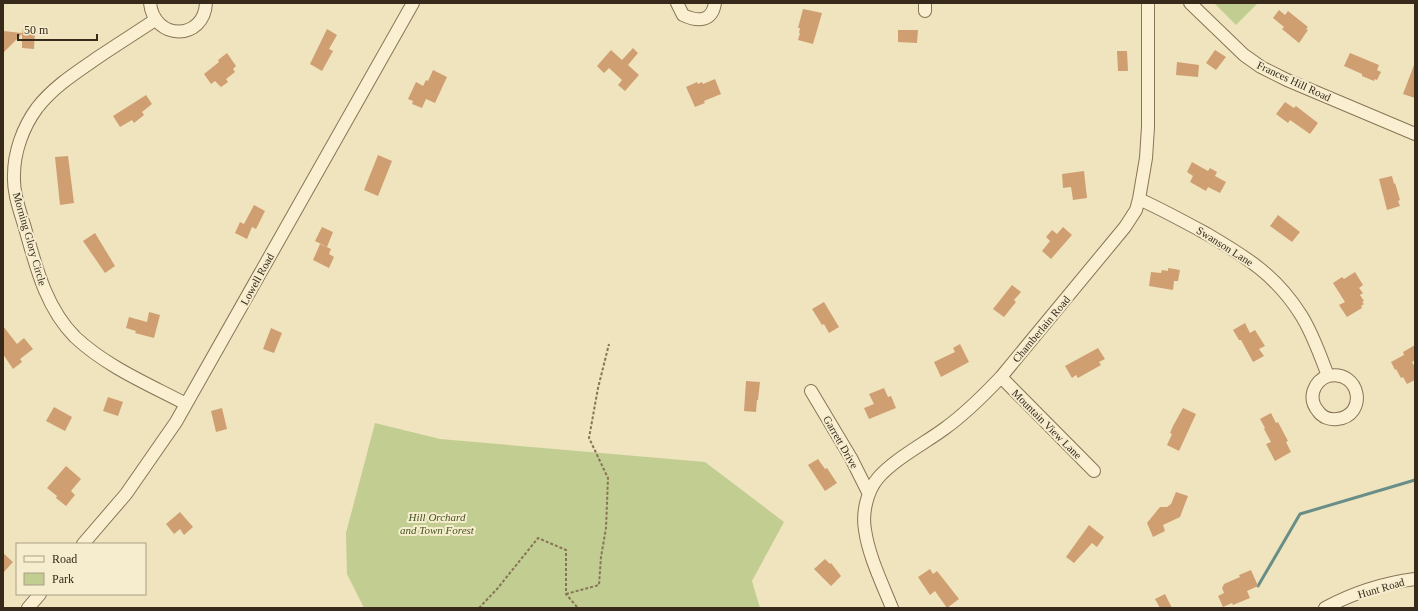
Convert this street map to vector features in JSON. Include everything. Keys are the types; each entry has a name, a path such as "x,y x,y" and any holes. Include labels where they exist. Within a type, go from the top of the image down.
{"street":[{"path":"150,3 151,11 155,20 162,26 179,32 188,30 196,25 206,10 206,3"},
{"name":"Lowell Road","path":"84,543 126,494 176,422 414,3"},
{"path":"677,3 683,15 696,20 701,20 709,16 715,3"},
{"name":"Chamberlain Road","path":"892,608 870,550 864,529 864,513 869,494 878,479 888,468 945,428 978,400 1001,377 1125,227 1136,210 1146,158 1148,127 1148,3"},
{"name":"Frances Hill Road","path":"1190,3 1239,50 1261,67 1287,80 1415,134"},
{"name":"Morning Glory Circle","path":"155,20 64,80 49,93 36,109 20,141 15,158 13,176 17,202 40,277 47,295 65,326 92,351 109,364 186,404"},
{"name":"Swanson Lane","path":"1139,200 1177,217 1243,255 1271,278 1282,289 1301,315 1313,336 1328,376"},
{"name":"Mountain View Lane","path":"1001,377 1094,471"},
{"name":"Garrett Drive","path":"811,391 851,458 869,494"},
{"name":"Hunt Road","path":"1325,608 1376,587 1415,579"},
{"path":"28,608 39,595"}],"path":[{"path":"566,594 599,585 601,557 606,528 608,478 589,438 598,388 609,344"},
{"path":"479,608 497,589 538,538 566,550 566,594 578,608"}],"green space":[{"path":"1214,3 1258,3 1236,25"},
{"name":"Hill Orchard and Town Forest","path":"375,423 440,439 705,462 784,522 752,581 760,608 364,608 347,574 346,533"}],"building":[{"path":"803,9 822,13 813,44 798,40 800,28 798,28"},
{"path":"1279,10 1285,15 1288,11 1308,27 1306,29 1308,30 1299,43 1282,29 1284,27 1273,18"},
{"path":"23,29 35,30 34,49 22,48 22,34 3,53 3,31 22,33"},
{"path":"327,29 337,35 329,49 333,51 322,71 310,64"},
{"path":"898,30 918,30 917,43 898,42"},
{"path":"633,48 638,53 628,65 639,75 625,91 618,85 622,80 609,68 604,73 597,66 611,50 622,60"},
{"path":"1215,50 1226,57 1216,70 1206,63"},
{"path":"1117,51 1127,51 1128,71 1118,71"},
{"path":"227,53 236,66 233,69 235,72 226,79 228,82 221,87 215,81 211,84 204,74 219,62 218,60"},
{"path":"1350,53 1379,65 1377,70 1381,72 1377,80 1375,79 1374,81 1362,76 1362,74 1344,66"},
{"path":"1177,62 1199,65 1198,77 1176,75"},
{"path":"1414,65 1415,66 1415,98 1403,94"},
{"path":"433,70 447,77 435,103 426,99 422,108 412,104 413,101 408,99 416,82 423,86 426,80 428,81"},
{"path":"715,79 721,94 704,101 705,103 695,107 686,87 697,82 698,84 702,82 703,84"},
{"path":"146,95 152,104 142,112 144,115 134,123 132,120 120,127 113,116"},
{"path":"1285,102 1294,108 1296,106 1318,123 1310,134 1290,120 1288,123 1276,114"},
{"path":"378,155 392,161 378,196 364,190"},
{"path":"68,156 74,203 60,205 55,157"},
{"path":"1192,162 1208,171 1210,168 1217,172 1215,176 1226,182 1220,193 1208,187 1206,191 1190,182 1193,176 1187,172"},
{"path":"1084,171 1087,198 1073,200 1071,187 1063,188 1062,174"},
{"path":"1392,176 1400,200 1398,201 1400,206 1387,210 1379,179"},
{"path":"254,205 265,211 256,229 252,227 247,239 235,233 240,222 244,224"},
{"path":"1278,215 1300,232 1292,242 1270,226"},
{"path":"322,227 333,232 327,247 315,241"},
{"path":"1063,227 1072,235 1051,259 1042,251 1050,241 1046,237 1052,230 1057,234"},
{"path":"95,233 115,266 105,273 83,241"},
{"path":"320,244 331,249 329,254 334,257 329,268 313,260"},
{"path":"1168,268 1180,270 1178,281 1174,281 1173,290 1149,286 1151,272 1161,273 1162,270 1168,271"},
{"path":"1355,272 1363,285 1359,288 1363,293 1360,295 1364,301 1362,302 1364,304 1361,306 1362,308 1347,317 1339,305 1345,302 1333,283 1342,277 1344,279"},
{"path":"1012,285 1021,292 1014,300 1016,302 1004,317 993,309"},
{"path":"824,302 839,327 829,333 812,309"},
{"path":"149,312 160,315 154,338 135,333 136,331 126,328 129,317 147,322"},
{"path":"1245,323 1250,333 1255,330 1265,346 1259,349 1264,356 1253,362 1241,340 1239,340 1233,330"},
{"path":"3,326 17,344 24,338 33,349 20,359 22,362 13,369 3,354"},
{"path":"271,328 282,333 274,353 263,349"},
{"path":"960,344 969,362 941,377 934,362 955,352 953,348"},
{"path":"1415,345 1415,360 1412,362 1415,367 1415,380 1407,384 1403,377 1401,378 1396,369 1395,370 1391,362 1404,355 1403,352"},
{"path":"1098,348 1105,359 1099,362 1101,365 1078,378 1076,375 1072,378 1065,366"},
{"path":"746,381 760,382 756,412 744,411"},
{"path":"884,388 888,397 891,396 896,408 869,419 864,408 874,404 869,394"},
{"path":"108,397 123,402 118,416 103,411"},
{"path":"54,407 72,417 65,431 46,421"},
{"path":"222,408 227,429 216,432 211,411"},
{"path":"1183,408 1196,414 1179,451 1167,445 1172,434 1170,433 1173,426"},
{"path":"1271,413 1276,423 1278,422 1288,441 1286,442 1291,452 1275,461 1266,444 1271,442 1260,419"},
{"path":"818,459 825,469 827,468 837,483 825,491 808,465"},
{"path":"66,466 81,479 71,491 75,495 66,506 47,488"},
{"path":"1176,492 1188,496 1180,517 1163,525 1165,531 1153,537 1147,523 1160,507 1167,507 1171,504"},
{"path":"180,512 193,527 184,535 180,529 174,534 166,524"},
{"path":"1089,525 1104,537 1097,547 1092,543 1074,563 1066,557"},
{"path":"3,553 13,562 3,573"},
{"path":"825,559 830,564 831,563 841,576 831,586 814,569"},
{"path":"930,569 933,574 937,571 959,599 947,608 935,591 930,595 918,577"},
{"path":"1251,570 1258,586 1247,591 1250,598 1233,605 1232,603 1223,607 1218,596 1224,593 1222,588 1224,584"},
{"path":"1165,594 1172,608 1160,608 1155,599"}],"waterway":[{"path":"1258,586 1300,514 1415,480"}]}
